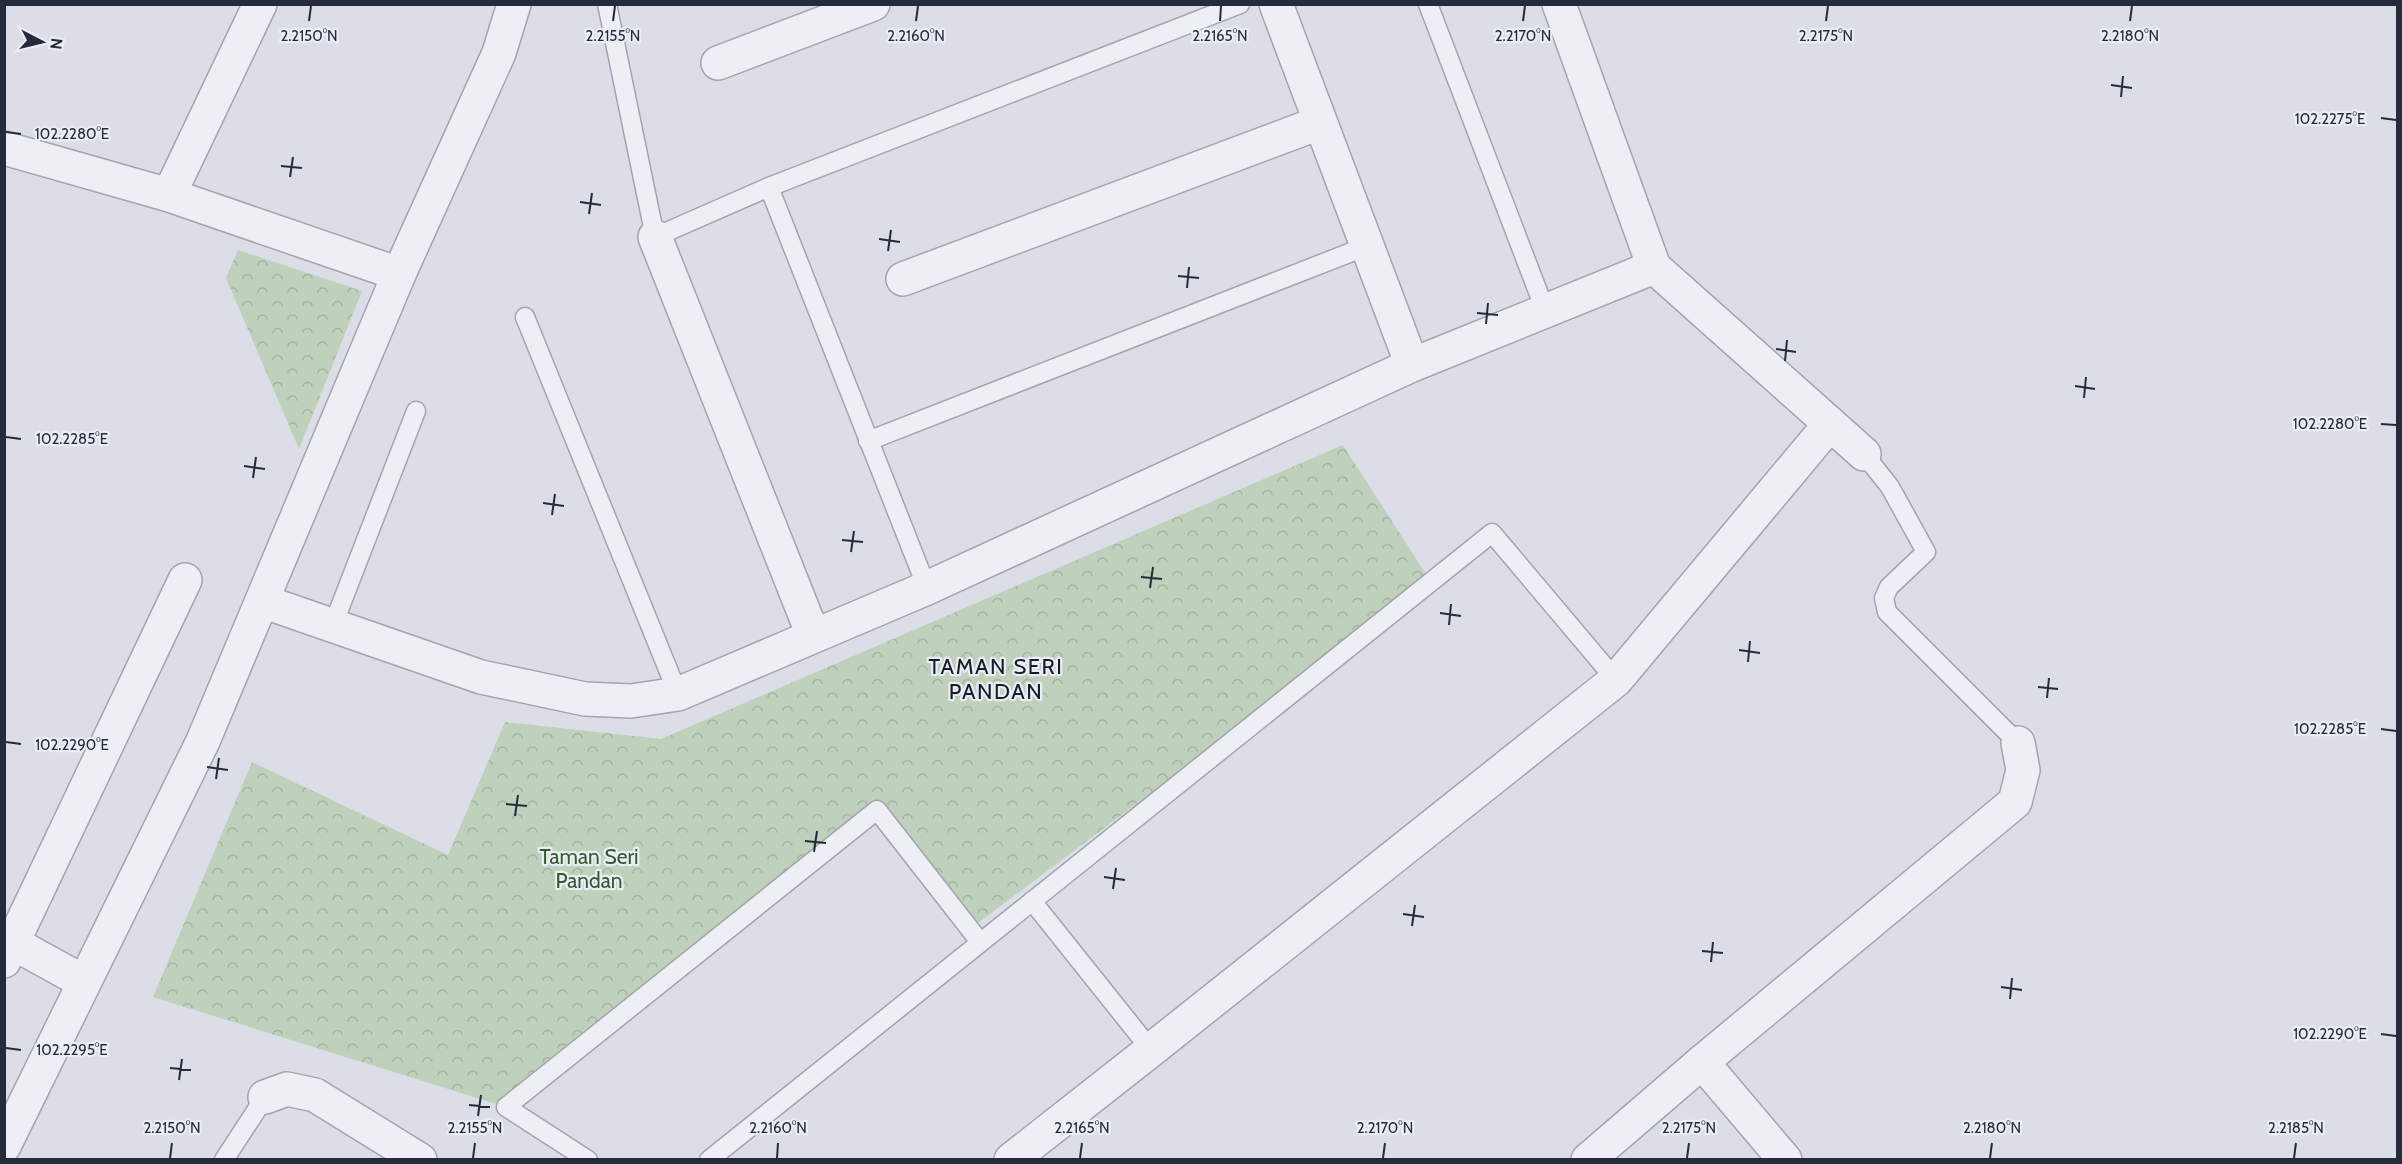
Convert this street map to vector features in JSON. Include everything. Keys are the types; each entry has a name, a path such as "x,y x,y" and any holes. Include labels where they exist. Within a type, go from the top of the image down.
{"street":[{"path":"169,195 260,4"},
{"path":"4,1146 203,741 399,274 499,53 514,4"},
{"path":"718,63 873,4"},
{"path":"1276,4 1412,365"},
{"path":"1559,4 1654,267 1864,454"},
{"path":"903,279 1319,123"},
{"path":"4,148 169,195 399,274"},
{"path":"655,237 813,635"},
{"path":"262,601 481,677 585,699 631,701 678,694 927,588 1412,365 1654,267"},
{"path":"1011,1160 1616,680 1830,424"},
{"path":"84,982 8,947 185,580"},
{"path":"1588,1160 1702,1062 2015,802 2023,770 2018,743"},
{"path":"1702,1062 1785,1160"},
{"path":"265,1097 287,1089 315,1095 420,1160"}],"lane":[{"path":"607,4 655,237 769,187 1240,4"},
{"path":"1428,4 1545,310"},
{"path":"769,187 927,588"},
{"path":"868,441 1367,246"},
{"path":"525,317 678,694"},
{"path":"333,625 416,411"},
{"path":"1864,454 1890,487 1926,552 1889,587 1884,598 1887,612 2018,743"},
{"path":"709,1160 1492,533 1616,680"},
{"path":"588,1160 506,1107 877,810 980,942"},
{"path":"1032,901 1152,1050"},
{"path":"224,1160 265,1097"}],"green space":[{"path":"238,250 362,291 299,449 226,278"},
{"name":"Taman Seri Pandan","path":"1343,445 1431,582 970,929 877,811 506,1107 153,997 252,762 448,855 505,722 661,739"}],"district":[{"name":"TAMAN SERI PANDAN","path":"996,678"}]}
